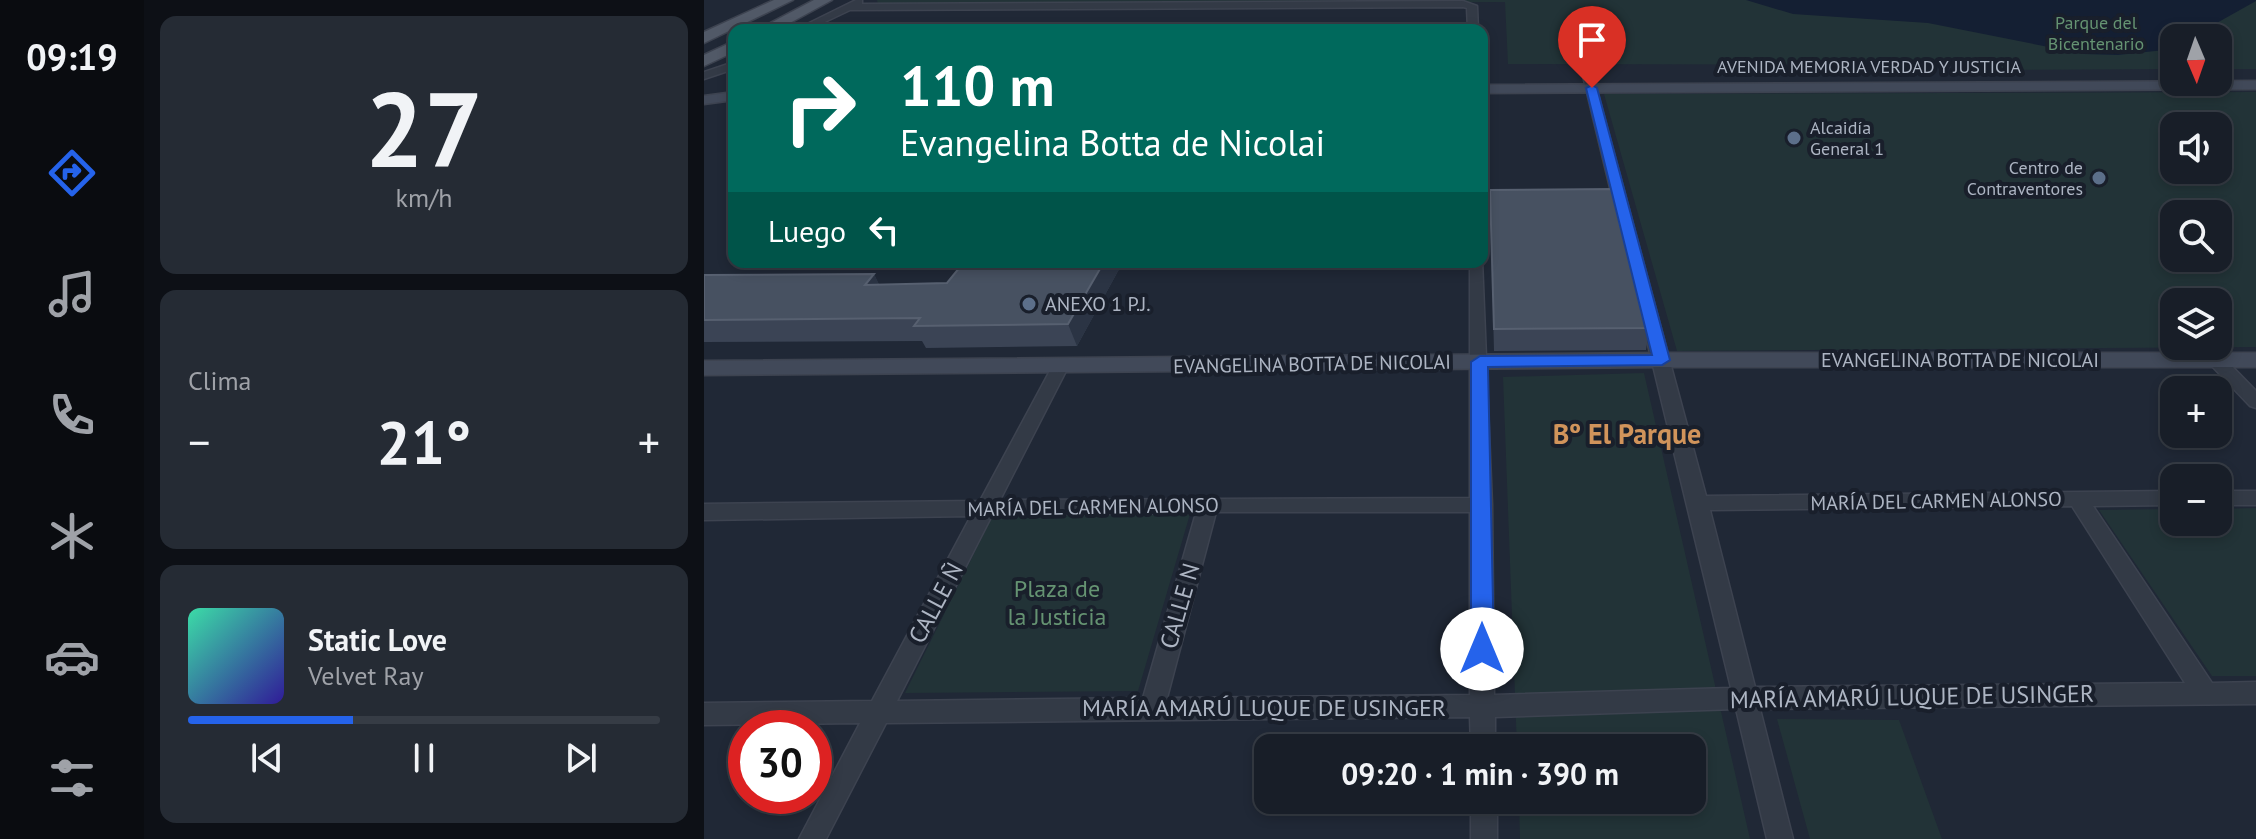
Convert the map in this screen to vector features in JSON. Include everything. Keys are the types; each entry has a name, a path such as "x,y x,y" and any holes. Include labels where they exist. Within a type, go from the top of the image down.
{"main road":[{"path":"704,22 754,0"},
{"path":"734,24 786,0"},
{"path":"777,24 825,0"},
{"path":"704,38 728,27"},
{"path":"704,61 728,49"}],"street":[{"path":"813,24 864,0"},
{"path":"848,7 1463,4 1472,6 1473,24"},
{"path":"704,76 728,68"},
{"path":"704,87 728,69"},
{"name":"AVENIDA MEMORIA VERDAD Y JUSTICIA","path":"1488,89 1590,82 2160,73"},
{"path":"2232,73 2256,73"},
{"name":"AVENIDA MEMORIA VERDAD Y JUSTICIA","path":"1488,77 1590,82 2256,85"},
{"path":"1590,82 1780,839"},
{"path":"704,87 728,86"},
{"path":"704,100 728,97"},
{"path":"1477,268 1483,734"},
{"name":"EVANGELINA BOTTA DE NICOLAI","path":"704,368 1662,360 2160,360"},
{"path":"2216,360 2256,402"},
{"name":"EVANGELINA BOTTA DE NICOLAI","path":"2232,360 2256,360"},
{"name":"CALLE Ñ","path":"812,839 1060,367"},
{"name":"MARÍA DEL CARMEN ALONSO","path":"1698,503 2160,498"},
{"path":"2232,498 2256,498"},
{"path":"2078,499 2205,693"},
{"name":"MARÍA DEL CARMEN ALONSO","path":"704,512 1208,505 1482,505"},
{"name":"CALLE N","path":"1152,708 1208,505"},
{"name":"MARÍA AMARÚ LUQUE DE USINGER","path":"704,714 1482,706 1744,698 2256,693"},
{"path":"1484,814 1484,839"}],"green space":[{"name":"Parque del Bicentenario","path":"877,0 2256,0 2256,69 2232,69 2232,24 2160,24 2160,69 1958,70 1952,65 1508,64 1505,2 878,4"},
{"path":"2160,92 2160,96 2232,96 2232,92 2256,92 2256,347 2232,347 2232,288 2160,288 2160,348 1677,351 1604,94"},
{"path":"1644,373 1750,839 1520,839 1519,814 1706,814 1706,734 1516,734 1503,377"},
{"path":"2256,508 2256,676 2212,676 2099,510 2160,509 2160,536 2232,536 2232,509"},
{"name":"Plaza de la Justicia","path":"1190,514 1138,691 905,693 993,515"},
{"path":"1777,719 1899,720 1942,839 1810,839"}],"water":[{"path":"1746,0 2256,0 2215,24 2160,24 2160,50 2118,55 2084,54 1928,23 1793,14"}],"building":[{"path":"1614,189 1649,328 1494,329 1490,190"},
{"path":"959,268 1101,268 1068,324 914,326 920,318 704,320 704,275 874,274 865,285 947,283"}],"place":[{"name":"Alcaidía General 1","path":"1794,138"},
{"name":"Centro de Contraventores","path":"2099,178"},
{"name":"ANEXO 1 P.J.","path":"1029,304"}],"district":[{"name":"Bº El Parque","path":"1627,434"}],"route":[{"path":"1482,649 1480,362 1662,360 1592,88"}]}
